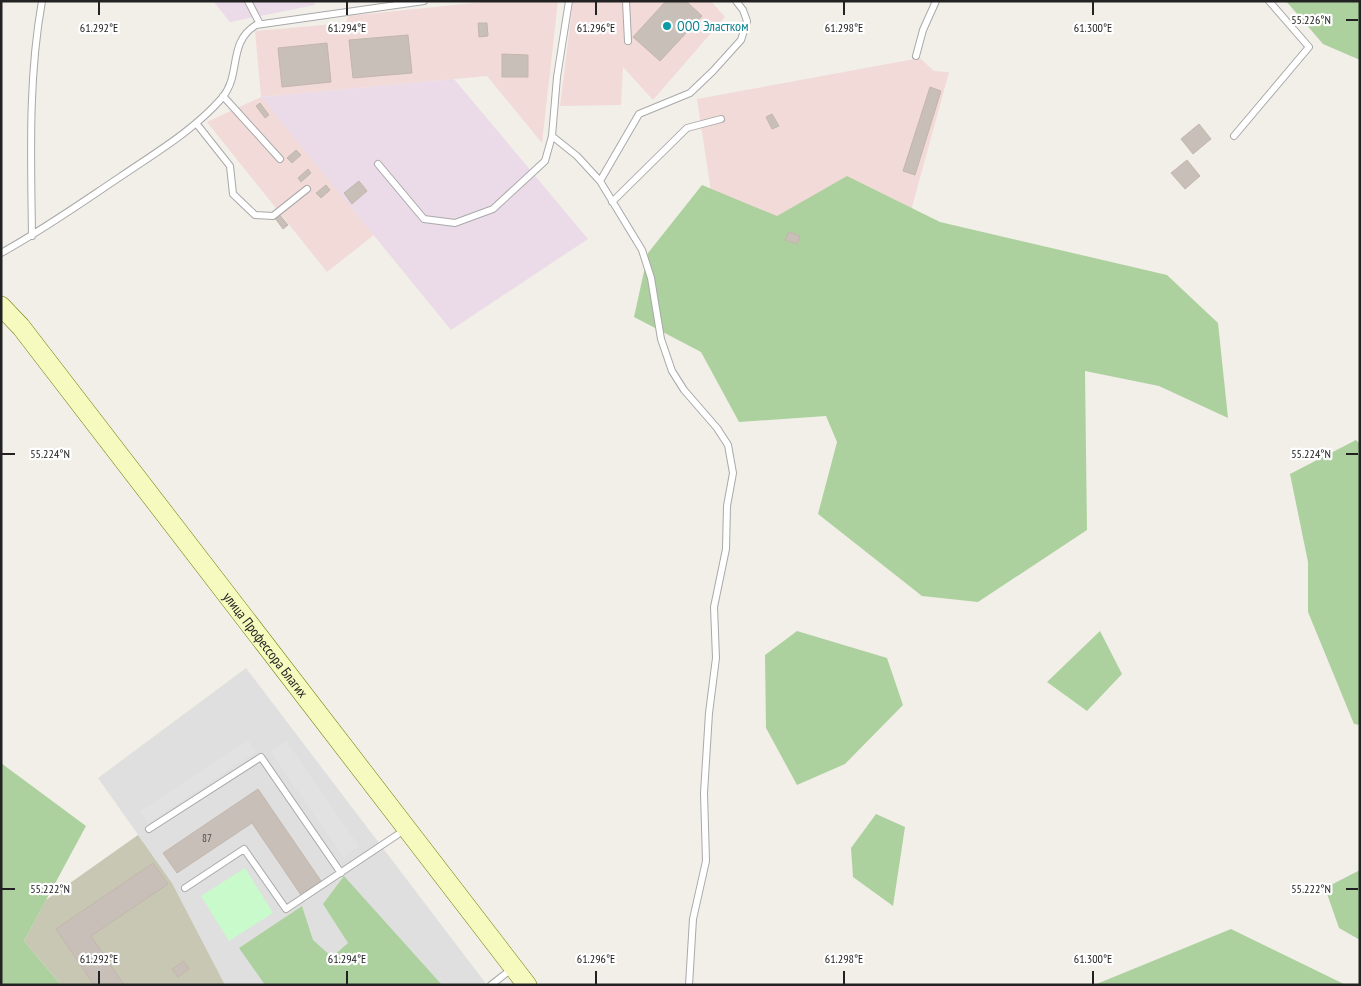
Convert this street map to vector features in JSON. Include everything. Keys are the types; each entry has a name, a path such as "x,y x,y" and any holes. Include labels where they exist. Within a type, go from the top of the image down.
{"main road":[{"name":"улица Профессора Благих","path":"1,306 21,327 527,985"}],"lane":[{"path":"32,236 31,82 42,1"},
{"path":"248,1 260,24"},
{"path":"1,253 32,236 196,123 223,96 232,80 240,40 246,32 260,24 424,1"},
{"path":"378,164 424,219 455,223 492,209 545,161 552,136 557,77 569,1"},
{"path":"626,1 628,41"},
{"path":"600,181 639,114 690,93 714,71 741,40 747,21 743,10 736,1"},
{"path":"916,56 923,30 936,1"},
{"path":"1234,136 1309,47 1269,1"},
{"path":"223,96 280,159"},
{"path":"612,202 687,128 721,119"},
{"path":"196,123 230,166 233,194 255,215 273,216 307,189"},
{"path":"552,136 577,156 600,181 642,250 651,278 660,339 672,371 684,390 717,428 728,445 733,473 727,506 726,549 714,607 716,658 709,713 704,793 706,861 693,919 689,985"},
{"path":"149,829 261,757 341,873"},
{"path":"185,888 244,849 286,910 408,829"},
{"path":"491,985 514,968"}],"shaded area":[{"path":"213,1 314,1 315,5 230,22"},
{"path":"492,1 558,1 542,143 487,76 262,97 374,235 327,272 207,122 261,97 255,31 346,23 348,16"},
{"path":"573,1 711,1 725,17 653,100 623,67 621,105 560,106"},
{"path":"920,58 934,71 949,72 902,244 715,218 697,99"},
{"path":"454,79 588,239 451,330 261,97"},
{"path":"246,668 487,985 225,985 172,883 98,778"},
{"path":"248,740 256,752 148,823 140,811"},
{"path":"286,741 359,846 343,857 271,752"},
{"path":"138,835 172,883 225,985 61,985 24,941 46,900"}],"green space":[{"path":"1286,1 1360,1 1360,60 1323,44"},
{"path":"847,176 940,222 1167,275 1218,323 1228,418 1159,386 1085,371 1087,530 978,602 922,596 818,514 837,442 826,416 739,422 701,352 634,317 648,253 702,185 777,216"},
{"path":"1356,440 1360,444 1360,725 1354,724 1308,612 1308,562 1290,474"},
{"path":"797,631 887,658 903,705 845,764 797,785 766,728 765,655"},
{"path":"1100,631 1122,674 1087,711 1047,682"},
{"path":"1,763 86,826 24,941 61,985 1,985"},
{"path":"876,814 905,827 893,906 853,877 851,848"},
{"path":"245,868 273,913 229,941 201,896"},
{"path":"1360,870 1360,940 1339,928 1325,888"},
{"path":"344,876 442,985 265,985 239,948 302,906 313,940 332,957 348,943 323,904"},
{"path":"1231,929 1346,985 1094,985"}],"building":[{"name":"ООО Эластком","path":"666,1 686,1 702,16 660,61 633,37"},
{"path":"478,23 487,23 488,36 479,37"},
{"path":"408,35 412,73 353,78 349,40"},
{"path":"327,43 331,82 282,87 278,48"},
{"path":"502,54 528,55 528,77 502,77"},
{"path":"930,87 941,91 915,175 903,171"},
{"path":"260,103 269,115 265,118 256,106"},
{"path":"772,114 779,126 772,129 766,117"},
{"path":"1199,124 1211,139 1193,154 1181,139"},
{"path":"296,150 301,155 292,163 287,158"},
{"path":"1187,160 1200,176 1185,189 1171,173"},
{"path":"308,169 311,173 301,182 298,178"},
{"path":"359,181 367,191 352,204 344,193"},
{"path":"326,185 330,190 321,198 316,193"},
{"path":"279,214 288,225 283,229 275,218"},
{"path":"789,232 800,236 797,244 785,240"},
{"path":"258,789 321,881 301,895 252,823 177,873 163,853"},
{"path":"153,863 168,884 91,936 124,985 94,985 56,929"},
{"path":"184,961 189,969 178,977 172,969"}],"place":[{"name":"ООО Эластком","path":"667,26"}]}
